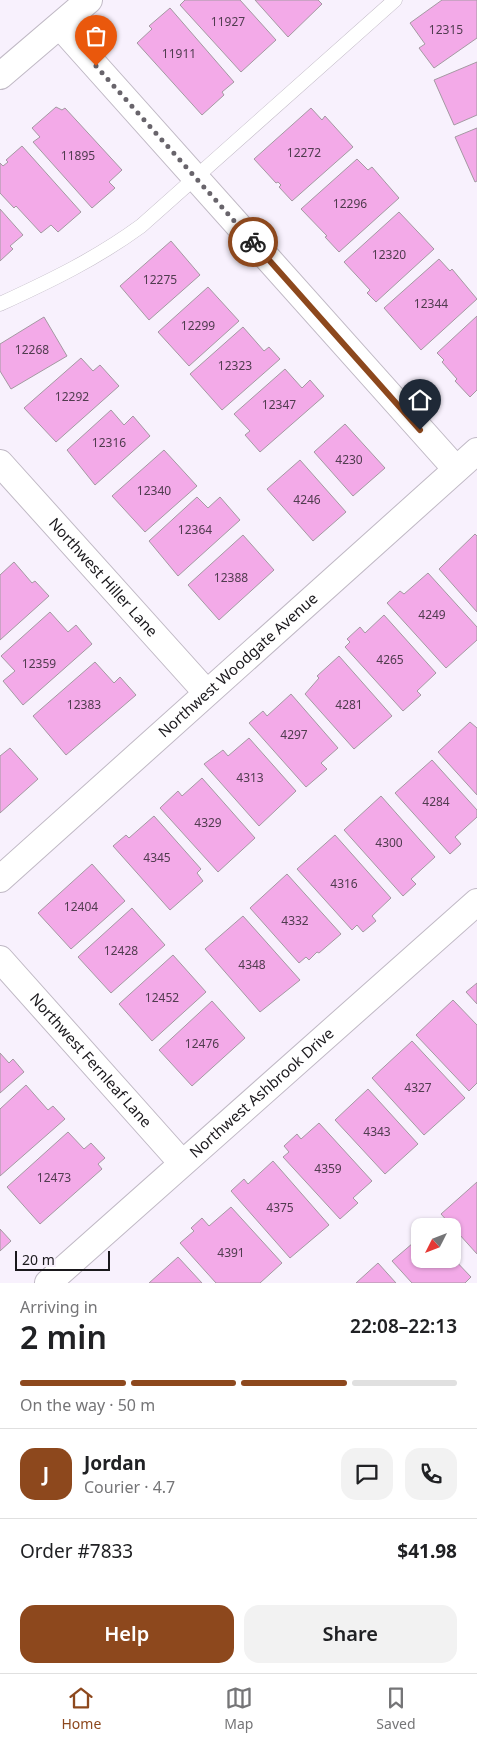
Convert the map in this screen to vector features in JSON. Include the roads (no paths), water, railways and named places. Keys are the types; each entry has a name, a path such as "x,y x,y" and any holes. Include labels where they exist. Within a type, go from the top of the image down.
{"street":[{"path":"0,76 89,0"},
{"path":"60,26 456,469"},
{"name":"Northwest Woodgate Avenue","path":"0,879 206,692 477,451"},
{"name":"Northwest Hiller Lane","path":"0,463 206,692"},
{"name":"Northwest Ashbrook Drive","path":"48,1283 477,902"},
{"name":"Northwest Fernleaf Lane","path":"0,959 182,1163"}],"lane":[{"path":"0,304 69,272 108,250 141,226 395,0"}]}
